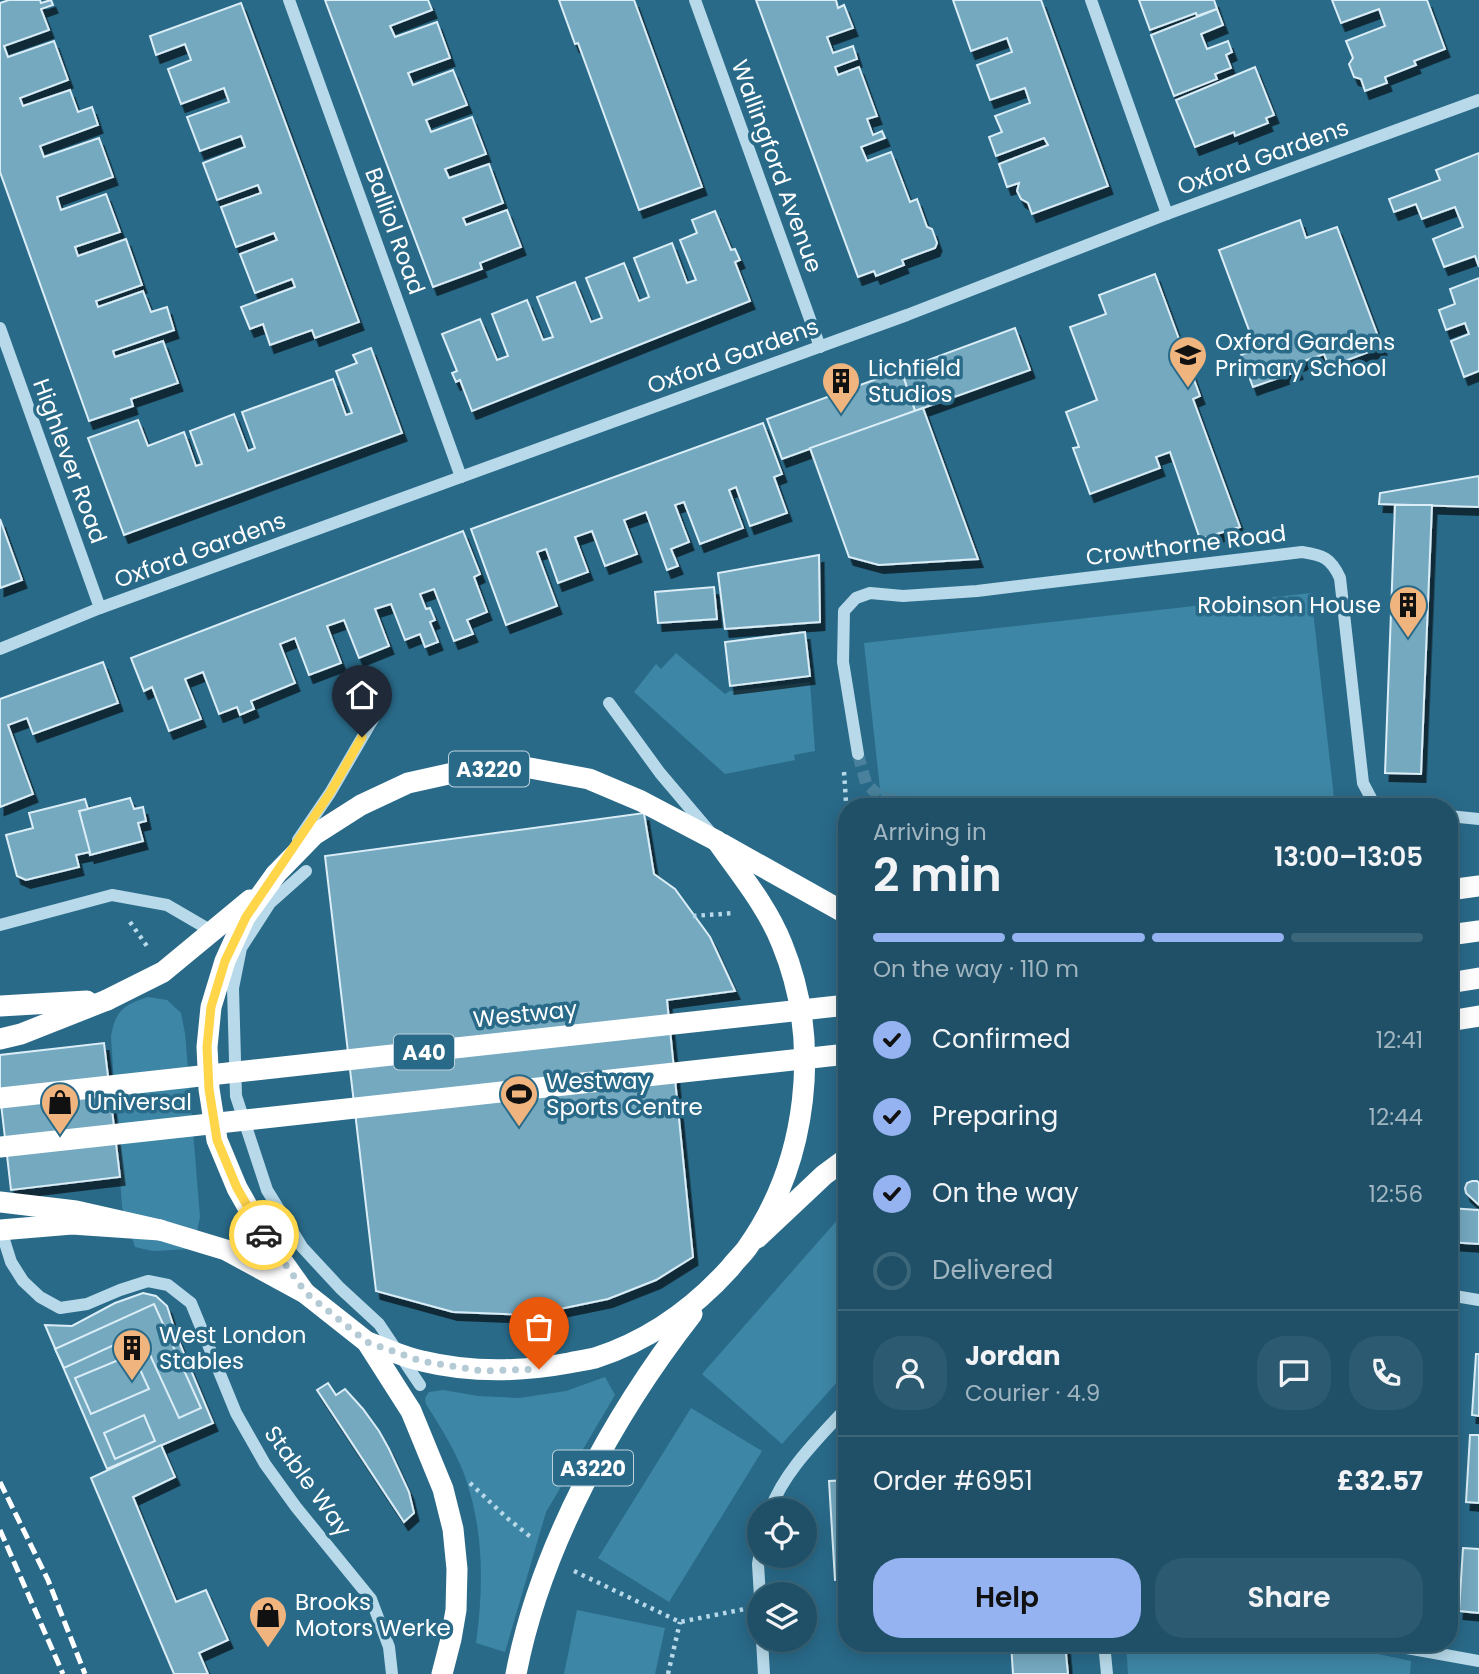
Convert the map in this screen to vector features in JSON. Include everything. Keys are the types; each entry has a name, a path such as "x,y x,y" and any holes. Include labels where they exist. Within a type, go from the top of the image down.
{"highway":[{"name":"A3220","path":"442,1674 452,1639 457,1569 453,1529 443,1489 411,1411 367,1342 306,1293 263,1234 237,1188 217,1140 209,1089 207,1047 214,996 225,961 246,917 276,874 314,835 361,804 408,783 471,769 530,768 589,779 641,801 717,841 759,900 782,943 797,990 804,1030 803,1089 799,1124 789,1165 772,1205 747,1248 667,1346 622,1416 581,1489 546,1567 516,1674"},
{"path":"717,841 838,909"},
{"path":"0,1039 21,1034 107,1000 163,972 245,905 276,874"},
{"path":"1458,889 1479,886"},
{"path":"1458,934 1479,931"},
{"path":"1458,982 1479,978"},
{"path":"0,1006 107,1000"},
{"name":"Westway","path":"0,1098 838,1006"},
{"path":"1458,1020 1479,1016"},
{"name":"A40","path":"0,1147 838,1055"},
{"path":"747,1248 791,1204 838,1165"},
{"path":"0,1202 76,1211 160,1230 226,1250 306,1293"},
{"path":"0,1228 72,1224 160,1230"},
{"name":"A3220","path":"367,1342 421,1361 483,1371 539,1369 593,1358 636,1342 675,1318 715,1284"}],"street":[{"name":"Balliol Road","path":"289,0 461,477"},
{"name":"Wallingford Avenue","path":"695,0 820,347"},
{"path":"1091,0 1167,215"},
{"name":"Oxford Gardens","path":"0,649 100,608 820,347 1479,100"},
{"name":"Highlever Road","path":"0,328 100,608"},
{"name":"Crowthorne Road","path":"858,754 843,662 844,611 856,598 870,593 902,596 977,591 1302,552 1320,555 1334,564 1340,578 1363,783 1371,798"},
{"path":"608,703 660,773 717,841"},
{"path":"276,874 330,793 373,719"},
{"path":"1458,817 1479,819"},
{"path":"306,871 270,903 242,948 233,988 236,1096 267,1190 302,1247 340,1288 379,1324 420,1385"},
{"path":"0,925 112,895 167,905 242,948"},
{"name":"Stable Way","path":"0,1228 12,1262 23,1281 40,1297 60,1308 87,1304 148,1281 168,1285 191,1303 236,1413 265,1464 296,1507 371,1599 389,1647 392,1674"},
{"path":"1458,1296 1479,1300"},
{"path":"774,1498 797,1463 838,1417"},
{"path":"763,1652 764,1674"},
{"path":"1105,1652 1107,1674"},
{"path":"1429,1652 1479,1661"}],"path":[{"path":"468,1482 535,1541"},
{"path":"573,1571 680,1622 747,1608"},
{"path":"668,1674 680,1622"}],"shaded area":[{"path":"1311,593 1334,798 881,798 864,643"},
{"path":"676,653 725,694 730,691 810,682 815,751 794,755 795,760 725,774 634,692 656,664 661,669"},
{"path":"148,997 167,1000 181,1013 185,1033 200,1217 193,1249 153,1251 135,1247 122,1207 111,1037 115,1021 122,1010"},
{"path":"838,1219 838,1381 782,1444 702,1374"},
{"path":"605,1377 615,1395 546,1512 505,1652 476,1643 481,1578 475,1513 463,1471 425,1398 429,1392 443,1390 478,1396 519,1398 566,1391"},
{"path":"691,1408 762,1451 669,1602 598,1558"},
{"path":"577,1610 665,1628 655,1674 564,1674"},
{"path":"1127,1652 1369,1652 1411,1661 1410,1674 1128,1674"}],"building":[{"path":"9,0 40,0 41,3 51,0 53,5 41,9 49,30 4,46 8,57 54,41 68,80 20,98 23,106 70,90 78,112 92,107 98,125 40,146 44,157 99,138 113,177 57,197 61,210 106,194 120,232 75,247 78,256 126,239 142,285 96,301 98,307 143,291 151,312 167,307 174,330 113,351 115,357 163,341 178,383 131,399 133,406 89,421 0,172 0,3"},
{"path":"325,0 428,0 432,10 390,26 395,37 437,22 450,58 408,73 413,85 453,70 467,105 426,120 431,132 472,117 486,154 445,169 449,178 489,164 503,203 463,218 466,225 507,210 521,247 480,263 482,269 433,287"},
{"path":"559,0 634,0 702,187 639,210 578,43 575,44"},
{"path":"756,0 836,0 838,8 844,5 853,28 827,37 833,53 853,46 857,59 835,67 838,75 859,67 877,116 867,119 873,135 882,131 885,138 861,147 867,161 891,152 910,202 917,199 927,227 932,229 937,243 935,248 902,260 904,265 876,276 874,271 858,277"},
{"path":"953,0 1041,0 1108,186 1032,214 1028,203 1021,199 1017,191 1019,183 1007,187 999,164 1048,145 1044,138 996,156 989,137 1002,132 995,116 1030,103 1025,88 990,100 977,65 1012,52 1007,38 971,51"},
{"path":"1139,0 1214,0 1217,9 1197,16 1196,13 1150,30"},
{"path":"1332,0 1427,0 1445,49 1414,61 1416,65 1385,77 1387,83 1365,91 1361,79 1354,77 1349,64 1353,58 1346,41 1385,26 1379,9 1341,23"},
{"path":"241,3 359,322 315,338 312,330 270,345 263,324 250,329 241,307 295,287 292,279 255,293 240,254 277,240 274,233 236,247 221,207 261,193 258,185 217,200 203,163 245,147 241,136 200,151 187,117 229,102 224,88 181,104 168,69 191,60 185,44 156,55 150,36"},
{"path":"1217,9 1223,25 1201,34 1207,49 1228,41 1232,52 1226,55 1231,68 1215,74 1217,79 1174,96 1151,35"},
{"path":"1255,67 1274,115 1266,118 1268,123 1195,147 1176,100"},
{"path":"1479,153 1479,267 1475,256 1444,267 1433,239 1463,227 1455,207 1422,219 1416,204 1394,212 1389,199 1440,180 1436,170"},
{"path":"715,211 731,250 735,249 740,260 735,262 750,301 472,411 460,380 456,382 452,373 457,371 442,334 480,319 497,360 508,356 492,314 527,300 543,340 553,337 537,297 575,282 591,322 602,318 586,278 624,263 639,301 649,297 634,258 672,243 687,283 696,280 680,240 697,233 692,220"},
{"path":"1300,220 1306,238 1337,227 1382,347 1329,367 1324,354 1296,364 1298,371 1253,387 1241,355 1256,349 1219,250"},
{"path":"1155,274 1200,396 1193,399 1240,527 1200,539 1170,452 1156,457 1160,468 1090,494 1073,448 1079,447 1066,412 1097,400 1070,327 1106,314 1099,295"},
{"path":"1479,278 1479,371 1464,377 1451,341 1469,334 1465,323 1446,330 1439,310 1455,304 1450,289"},
{"path":"1015,328 1030,370 915,411 901,370"},
{"path":"371,348 402,433 124,535 88,438 138,420 148,446 184,432 196,466 202,464 190,431 234,414 248,451 255,448 242,412 333,379 346,415 352,413 336,371 357,363 353,355"},
{"name":"Lichfield Studios","path":"901,370 915,411 782,459 767,419"},
{"path":"923,408 978,559 879,565 849,557 810,448"},
{"path":"763,423 782,474 774,477 787,513 750,526 736,487 729,490 743,528 700,544 684,502 675,505 689,542 671,549 678,566 667,570 646,512 624,520 637,554 605,566 592,531 575,537 588,572 558,583 546,549 537,552 557,606 506,625 471,529"},
{"path":"1479,476 1479,507 1379,504 1380,493"},
{"name":"Robinson House","path":"1395,505 1432,505 1421,774 1385,773"},
{"path":"0,519 22,580 0,588"},
{"path":"463,531 480,574 474,577 487,612 467,620 473,634 454,641 434,589 420,594 426,609 430,608 435,620 430,622 438,642 425,647 420,634 405,640 391,604 375,609 389,646 359,658 344,620 327,626 341,663 309,675 295,638 280,644 295,683 251,701 254,709 240,715 237,707 219,714 203,672 185,679 201,719 169,731 152,687 144,691 131,658"},
{"path":"819,555 820,622 725,629 718,573"},
{"path":"714,587 717,619 658,623 655,592"},
{"path":"805,632 810,676 730,686 725,642"},
{"path":"103,662 118,703 33,734 27,718 8,725 33,794 0,807 0,699"},
{"path":"130,798 134,809 143,807 146,821 138,823 143,841 90,855 79,811"},
{"path":"85,799 88,809 79,811 90,852 76,855 79,867 26,880 17,876 6,835 33,828 29,813"},
{"name":"Westway Sports Centre","path":"644,813 654,874 675,889 710,937 735,991 667,1000 693,1257 656,1280 608,1299 531,1315 453,1312 376,1291 325,856"},
{"name":"Universal","path":"104,1043 120,1177 11,1190 0,1095 0,1055"},
{"path":"1467,1183 1479,1183 1479,1205 1466,1193"},
{"path":"1458,1209 1479,1210 1479,1244 1458,1243"},
{"name":"West London Stables","path":"143,1293 156,1296 167,1306 213,1423 107,1469 45,1325 72,1326 115,1303"},
{"path":"154,1304 201,1408 179,1418 140,1333 64,1368 55,1349"},
{"path":"133,1354 149,1389 91,1414 75,1378"},
{"path":"1476,1354 1479,1354 1479,1416 1472,1415"},
{"path":"328,1383 336,1395 345,1389 363,1409 389,1449 409,1492 414,1513 404,1522 317,1390"},
{"path":"144,1415 155,1441 115,1459 104,1433"},
{"path":"1470,1435 1479,1435 1479,1503 1466,1502"},
{"path":"161,1445 175,1477 133,1497 176,1602 206,1590 228,1640 199,1653 208,1674 174,1674 91,1478"},
{"path":"838,1480 838,1580 835,1580 829,1481"},
{"path":"1463,1548 1479,1549 1479,1613 1459,1611"},
{"path":"1012,1652 1066,1652 1068,1674 1013,1674"}],"tunnel":[{"path":"858,754 866,783 881,798"}],"railway":[{"path":"0,1482 48,1580 85,1674"},
{"path":"0,1530 63,1674"}],"way so far":[{"path":"264,1235 306,1293 367,1342 421,1361 483,1371 539,1369"}],"place":[{"name":"Oxford Gardens Primary School","path":"1188,389"},
{"name":"Lichfield Studios","path":"841,415"},
{"name":"Robinson House","path":"1408,639"},
{"name":"Westway Sports Centre","path":"519,1128"},
{"name":"Universal","path":"60,1136"},
{"name":"West London Stables","path":"132,1382"},
{"name":"Brooks Motors Werke","path":"268,1649"}],"route":[{"path":"264,1235 237,1188 217,1140 209,1089 207,1047 211,1007 225,961 246,917 330,793 362,737"}]}
